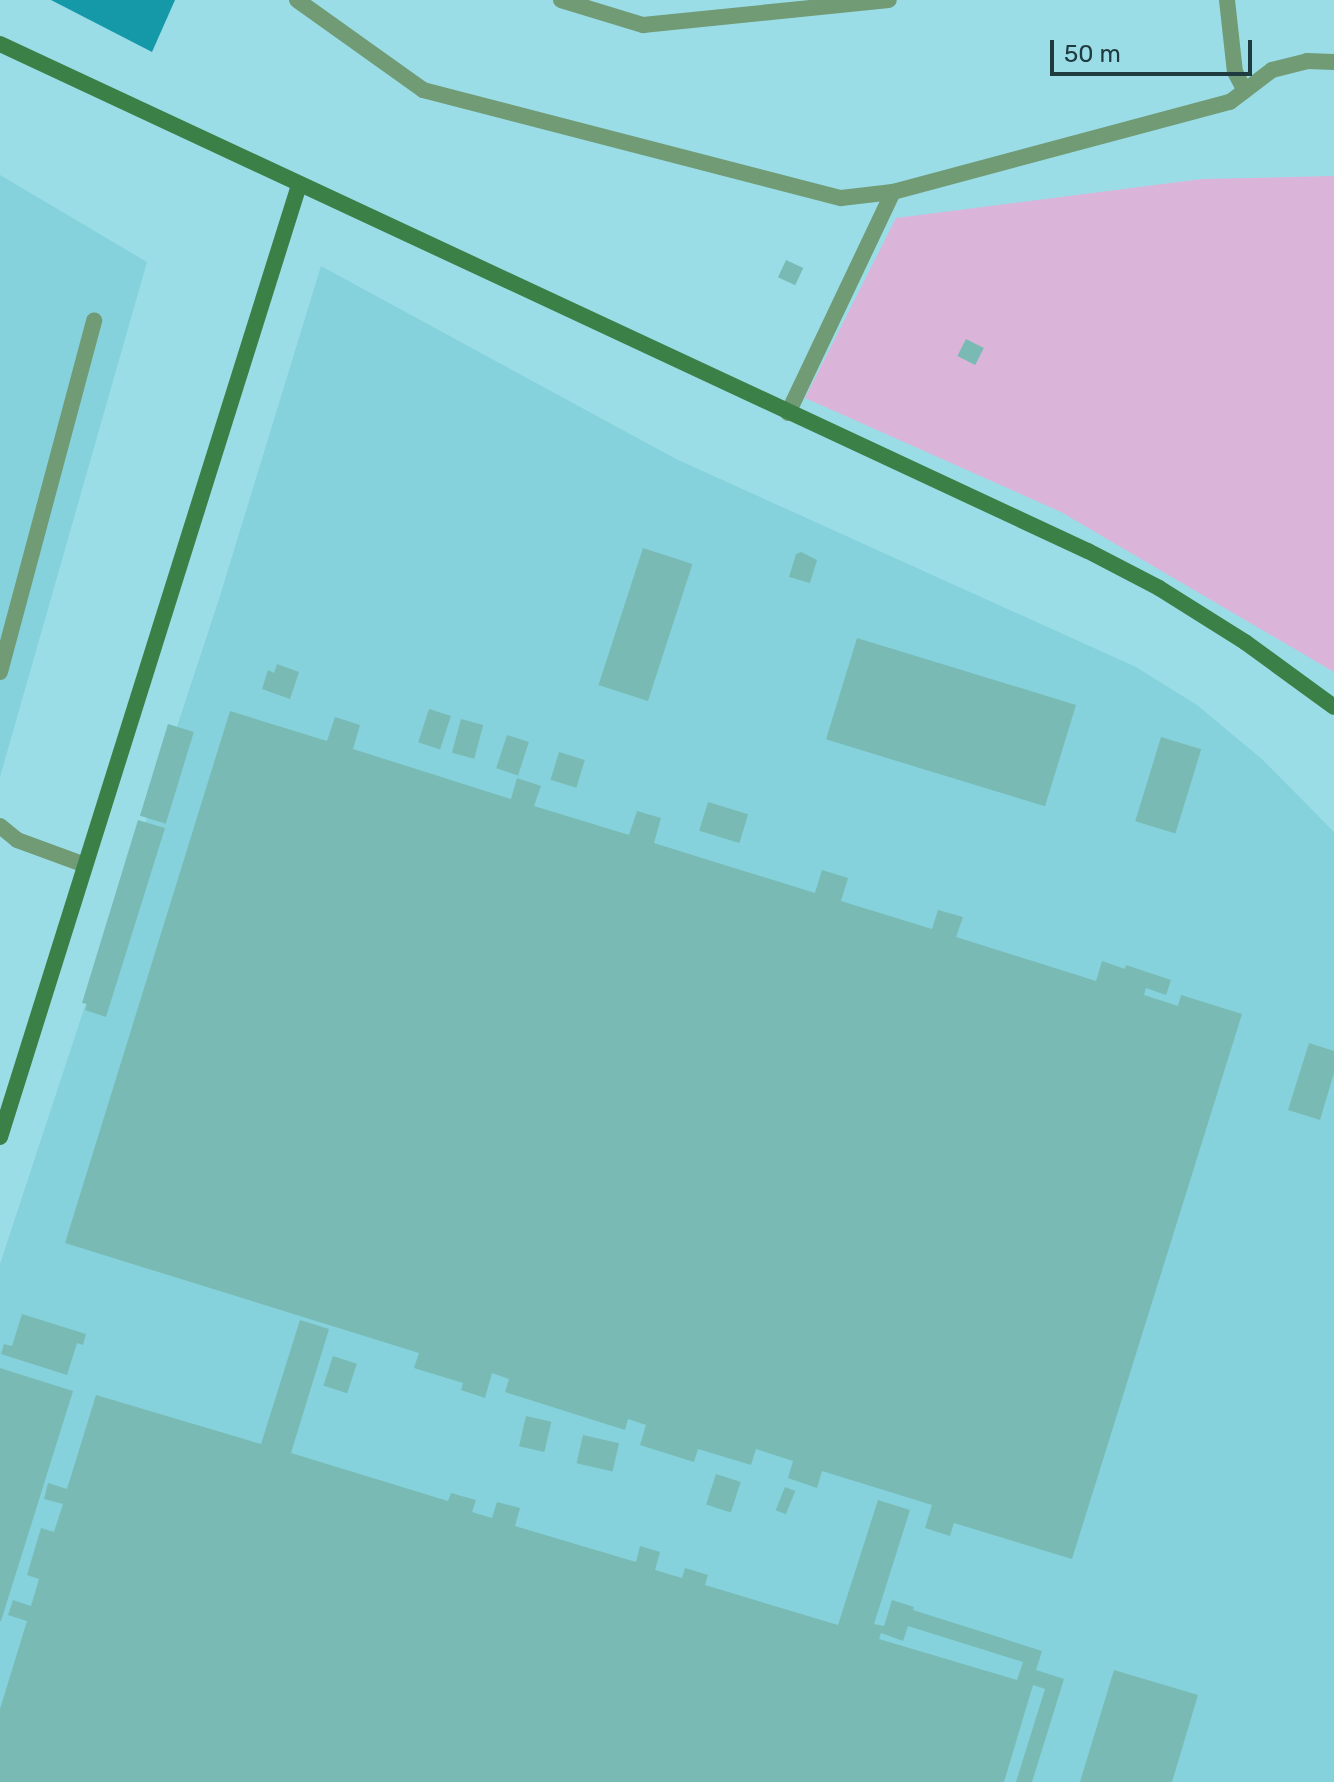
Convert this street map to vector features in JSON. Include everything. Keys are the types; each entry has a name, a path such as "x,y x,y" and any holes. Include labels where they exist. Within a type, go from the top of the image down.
{"street":[{"path":"297,0 423,90 841,198 893,192 1230,102 1272,70 1307,61 1334,62"},
{"path":"561,0 643,25 889,0"},
{"path":"1227,0 1235,72 1245,91"},
{"path":"0,44 1088,551 1159,588 1245,642 1334,707"},
{"path":"0,1137 299,185"},
{"path":"788,413 893,192"},
{"path":"0,672 94,320"},
{"path":"0,826 17,840 85,865"}],"shaded area":[{"path":"51,0 175,0 152,52"},
{"path":"0,175 147,262 0,777"},
{"path":"1334,176 1334,672 1061,512 805,398 896,218 1202,179"},
{"path":"321,266 676,459 1136,667 1197,705 1263,760 1334,832 1334,1782 0,1782 0,1264 219,599"}],"building":[{"path":"786,260 803,268 795,285 778,277"},
{"path":"966,339 984,348 975,365 957,356"},
{"path":"643,548 692,564 648,701 599,685"},
{"path":"801,552 817,560 810,583 789,577 796,554"},
{"path":"857,638 1076,705 1045,806 826,739"},
{"path":"277,664 299,672 290,699 262,689 268,670 274,673"},
{"path":"429,709 451,716 440,749 418,742"},
{"path":"230,711 327,741 335,717 360,725 353,749 511,799 517,778 541,786 534,806 629,835 637,811 661,818 654,843 815,893 822,870 848,878 841,901 932,929 938,910 963,917 956,937 1096,981 1102,961 1125,969 1126,965 1171,980 1166,995 1146,988 1144,995 1178,1006 1181,995 1242,1014 1072,1559 954,1523 950,1536 925,1528 932,1505 822,1471 817,1488 788,1478 793,1461 756,1449 751,1465 698,1449 694,1462 640,1445 646,1425 628,1419 625,1430 505,1392 509,1379 492,1373 485,1398 461,1390 463,1383 414,1368 419,1353 65,1243"},
{"path":"461,719 483,725 474,759 452,753"},
{"path":"168,724 194,732 166,824 140,816"},
{"path":"507,735 529,742 518,775 496,768"},
{"path":"1161,737 1201,749 1175,833 1135,821"},
{"path":"559,752 585,760 576,788 551,780"},
{"path":"708,802 748,814 739,843 699,831"},
{"path":"138,820 165,828 106,1017 85,1010 87,1004 82,1003"},
{"path":"1309,1043 1334,1051 1334,1073 1320,1120 1288,1110"},
{"path":"22,1314 86,1334 83,1345 77,1343 67,1375 1,1354 4,1344 12,1346"},
{"path":"300,1320 329,1329 291,1453 448,1501 451,1493 476,1500 472,1512 492,1518 497,1502 520,1508 515,1526 636,1562 640,1546 660,1552 655,1570 682,1578 685,1568 708,1575 705,1585 838,1625 878,1500 910,1510 874,1624 884,1626 892,1600 914,1607 913,1610 1042,1651 1036,1670 1064,1679 1032,1782 1016,1782 1045,1689 1033,1685 1004,1782 0,1782 0,1709 27,1621 8,1615 13,1600 31,1606 39,1579 27,1575 41,1528 54,1532 63,1504 44,1499 48,1483 67,1489 96,1395 261,1444","holes":["908,1626 1023,1662 1017,1680 879,1639 881,1633 903,1641"]},
{"path":"333,1356 357,1364 347,1393 323,1385"},
{"path":"0,1368 73,1391 1,1621 0,1621"},
{"path":"526,1416 551,1422 544,1452 519,1446"},
{"path":"583,1435 619,1443 613,1472 576,1463"},
{"path":"716,1474 741,1482 731,1512 706,1504"},
{"path":"785,1487 795,1491 786,1514 776,1510"},
{"path":"1114,1670 1198,1695 1172,1782 1080,1782"}]}
